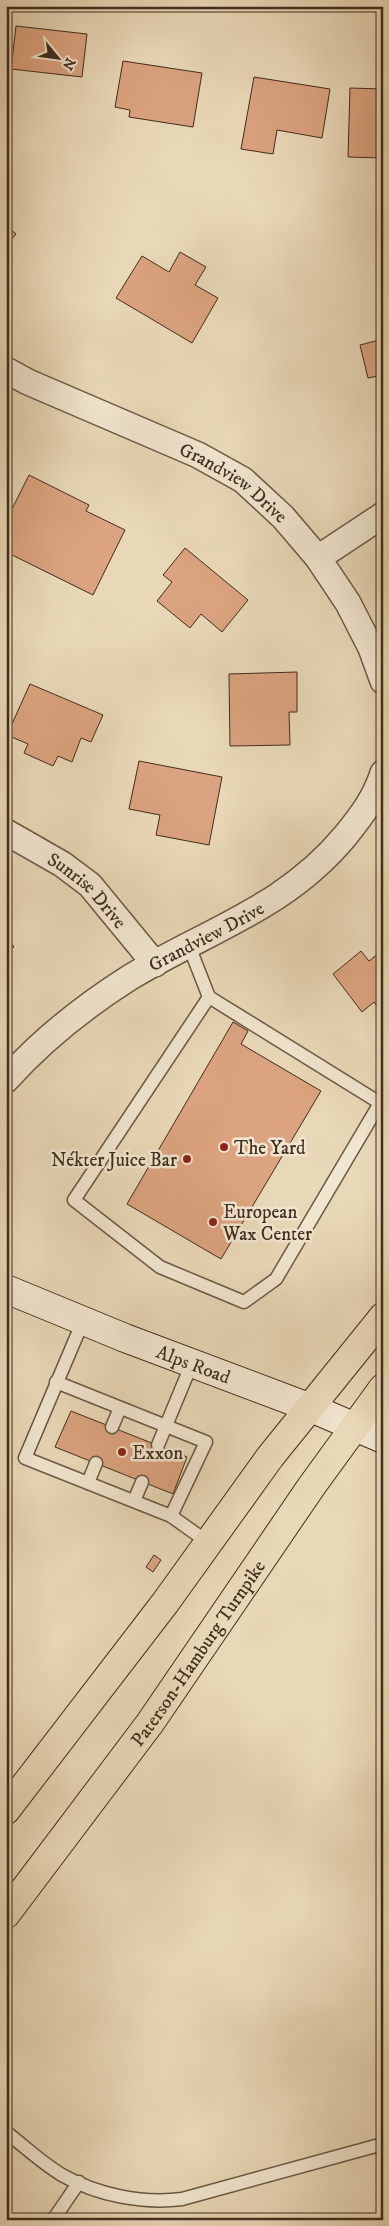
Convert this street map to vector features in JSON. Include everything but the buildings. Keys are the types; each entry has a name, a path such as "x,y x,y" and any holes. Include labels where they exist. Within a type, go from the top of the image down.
{"main road":[{"name":"Alps Road","path":"6,1290 311,1408 383,1439"},
{"path":"6,1810 209,1543 270,1457 383,1317"},
{"name":"Paterson-Hamburg Turnpike","path":"6,1914 150,1723 354,1426 383,1388"}],"street":[{"name":"Grandview Drive","path":"6,370 28,382 198,455 243,480 283,518 318,558 352,610 371,648 383,680"},
{"path":"318,558 383,515"},
{"name":"Grandview Drive","path":"6,1080 46,1041 108,992 155,964 246,917 300,880 335,849 365,812 377,792 383,773"},
{"name":"Sunrise Drive","path":"6,832 20,838 62,864 90,885 155,964"}],"lane":[{"path":"189,946 209,997 381,1104 276,1280 244,1302 160,1267 74,1200 209,997"},
{"path":"83,1321 25,1458 171,1516 209,1543"},
{"path":"158,1445 192,1363"},
{"path":"56,1382 206,1442 171,1516"},
{"path":"112,1427 120,1408"},
{"path":"88,1483 96,1464"},
{"path":"134,1501 142,1482"},
{"path":"6,2132 62,2175 116,2196 166,2201 182,2199 383,2144"},
{"path":"53,2220 79,2182"}],"place":[{"name":"The Yard","path":"224,1147"},
{"name":"Nékter Juice Bar","path":"187,1159"},
{"name":"European Wax Center","path":"213,1222"},
{"name":"Exxon","path":"122,1452"}]}
